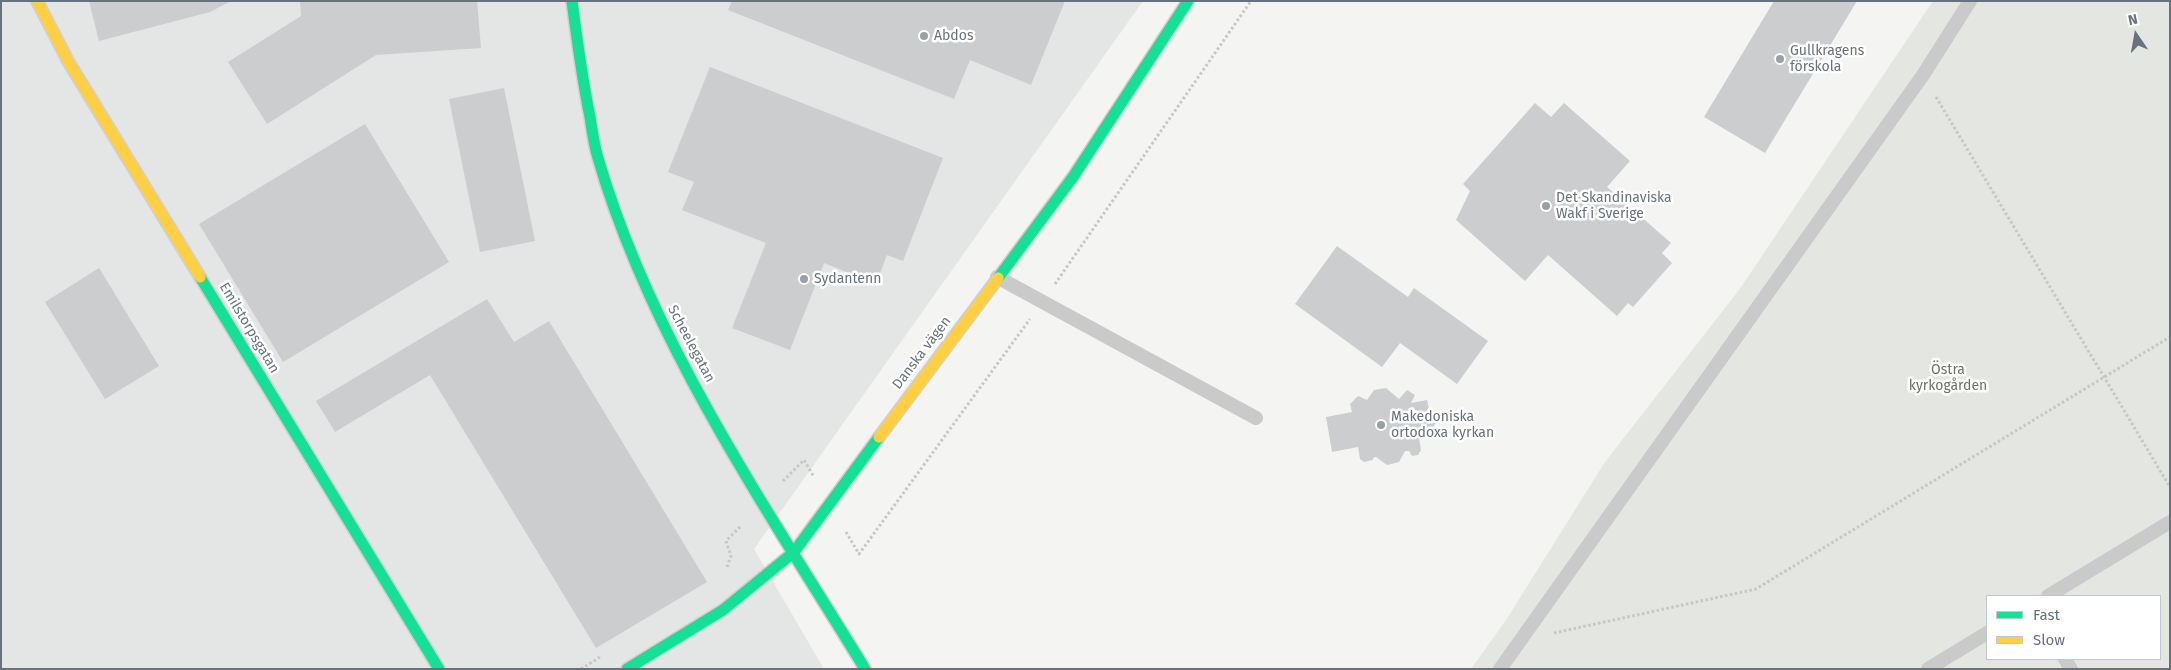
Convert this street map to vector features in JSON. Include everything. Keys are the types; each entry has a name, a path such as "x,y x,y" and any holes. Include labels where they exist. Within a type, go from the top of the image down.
{"street":[{"name":"Emilstorpsgatan","path":"37,1 68,61 439,669"},
{"name":"Scheelegatan","path":"572,1 581,72 598,156 624,239 662,323 730,451 865,669"},
{"name":"Danska vägen","path":"627,669 723,610 794,552 1073,177 1188,1"}],"lane":[{"path":"1500,669 1923,75 1970,1"},
{"path":"997,278 1256,418"},
{"path":"2050,595 2170,522"},
{"path":"1928,669 1986,634"}],"path":[{"path":"1923,75 2170,487"},
{"path":"1520,641 1756,588 2170,336"}],"shaded area":[{"path":"1,1 1143,1 754,549 824,669 1,669"}],"green space":[{"name":"Östra kyrkogården","path":"1933,1 2170,1 2170,669 1471,669 1506,620 1605,462 1739,290"}],"building":[{"path":"89,1 231,1 210,12 99,41"},
{"path":"300,1 477,1 481,48 376,55 267,124 228,62 301,16"},
{"name":"Abdos","path":"732,1 1065,1 1031,85 970,60 954,99 728,10"},
{"name":"Gullkragens förskola","path":"1774,1 1857,1 1765,153 1704,117"},
{"path":"710,67 943,158 903,261 887,255 876,284 824,263 790,350 732,328 766,243 682,210 694,182 668,172"},
{"path":"504,88 535,241 480,252 449,99"},
{"name":"Det Skandinaviska Wakf i Sverige","path":"1535,103 1551,117 1564,103 1630,161 1607,187 1671,243 1662,253 1672,263 1633,307 1628,303 1617,316 1548,255 1525,281 1456,220 1470,191 1463,184"},
{"path":"365,124 449,262 283,362 199,224"},
{"path":"1337,246 1408,297 1414,288 1488,341 1457,384 1400,343 1382,367 1295,304"},
{"path":"99,268 159,366 105,399 45,302"},
{"path":"487,299 514,342 549,321 707,582 596,648 430,375 335,432 316,401"},
{"name":"Makedoniska ortodoxa kyrkan","path":"1386,388 1399,399 1407,390 1415,395 1411,403 1427,400 1429,409 1435,413 1437,421 1432,429 1434,435 1419,438 1421,450 1418,455 1412,456 1409,451 1405,451 1399,462 1387,465 1376,457 1373,460 1364,462 1360,459 1358,447 1332,452 1326,417 1352,412 1350,404 1358,396 1367,400 1374,390"}],"traffic: fast":[{"path":"572,1 593,138 621,226 648,292 714,421 865,669"},
{"path":"998,278 1073,177 1188,1"},
{"path":"200,277 439,669"},
{"path":"627,669 723,610 794,552 879,437"}],"traffic: slow":[{"path":"37,1 68,61 200,277"},
{"path":"879,437 998,278"}],"place":[{"name":"Abdos","path":"924,36"},
{"name":"Gullkragens förskola","path":"1780,59"},
{"name":"Det Skandinaviska Wakf i Sverige","path":"1546,206"},
{"name":"Sydantenn","path":"804,279"},
{"name":"Makedoniska ortodoxa kyrkan","path":"1381,425"}]}
